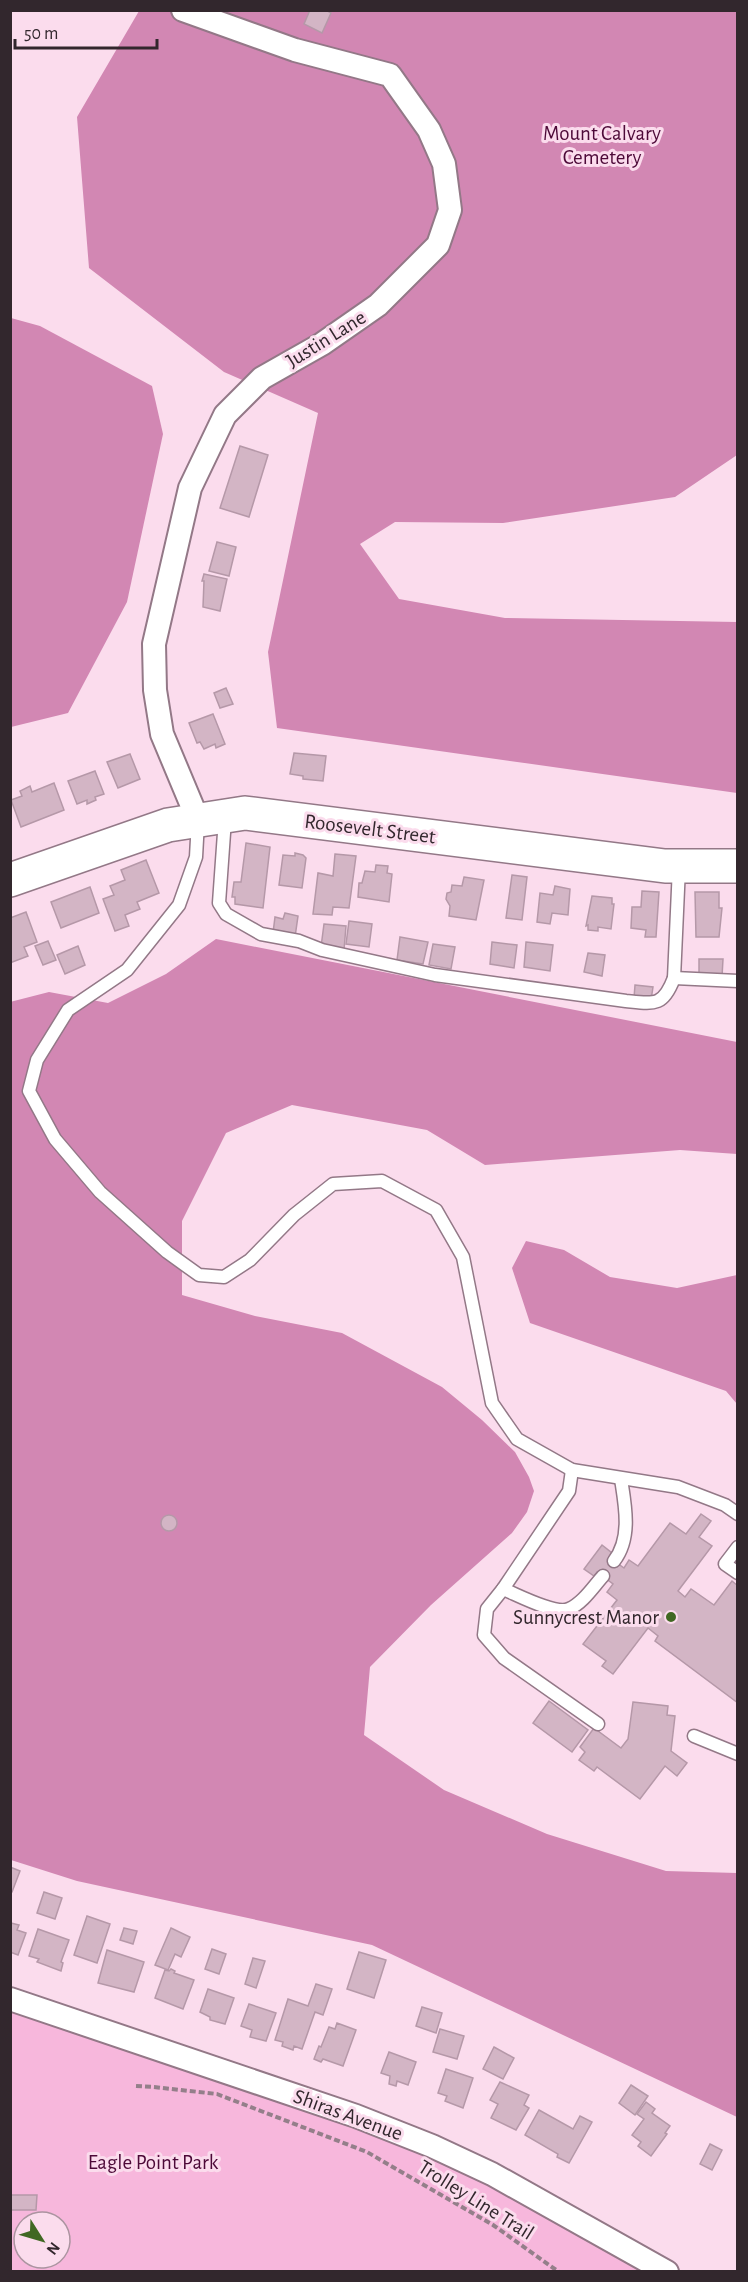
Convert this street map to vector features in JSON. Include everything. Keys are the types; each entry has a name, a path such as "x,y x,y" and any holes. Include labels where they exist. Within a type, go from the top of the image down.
{"street":[{"name":"Justin Lane","path":"183,10 295,50 390,75 429,130 444,164 450,210 438,245 378,305 322,344 262,378 225,415 190,488 154,644 155,690 162,734 212,818"},
{"name":"Roosevelt Street","path":"10,880 168,825 245,813 665,866 738,866"},
{"name":"Shiras Avenue","path":"10,1999 356,2116 432,2146 492,2174 667,2271"}],"lane":[{"path":"212,818 219,903 226,914 261,933 298,941 322,950 435,975 652,1004 662,1000 670,990 674,978 679,866"},
{"path":"212,818 179,905 127,969 68,1010 37,1060 29,1091 55,1139 100,1192 167,1252 200,1275 224,1277 250,1260 294,1215 333,1184 382,1181 436,1210 463,1257 492,1403 517,1439 572,1470 678,1487 725,1505 738,1514"},
{"path":"674,978 738,981"},
{"path":"572,1470 569,1491 487,1609 484,1635 504,1658 598,1724"},
{"path":"615,1561 622,1551 625,1533 626,1507 621,1479"},
{"path":"738,1547 726,1564 738,1573"},
{"path":"503,1589 557,1611 569,1610 583,1599 603,1576"},
{"path":"694,1736 738,1754"}],"path":[{"name":"Trolley Line Trail","path":"136,2086 217,2094 367,2152 493,2225 559,2271"}],"green space":[{"name":"Mount Calvary Cemetery","path":"139,11 737,11 737,455 675,497 503,523 395,522 360,544 399,599 505,618 737,622 737,793 277,728 268,652 318,413 224,372 89,268 77,117"},
{"path":"11,318 40,326 152,386 163,434 127,602 68,713 11,727"},
{"path":"216,939 737,1042 737,1154 680,1150 485,1165 427,1130 292,1105 226,1133 182,1221 182,1295 255,1316 342,1333 442,1387 482,1420 515,1452 534,1491 527,1512 512,1533 431,1605 370,1667 364,1735 444,1790 547,1834 666,1871 737,1873 737,2117 372,1945 77,1881 11,1860 10,1002 49,992 108,1003 166,974"},
{"path":"526,1241 564,1250 610,1277 677,1288 737,1275 737,1404 726,1391 530,1323 512,1268"},
{"name":"Eagle Point Park","path":"11,1999 355,2116 667,2272 11,2272"}],"building":[{"path":"310,10 326,10 331,13 322,33 304,24"},
{"path":"240,446 268,455 249,517 220,508"},
{"path":"217,542 236,547 229,576 209,571"},
{"path":"204,574 227,579 220,611 203,607"},
{"path":"226,688 233,704 220,708 214,693"},
{"path":"213,714 225,744 216,748 215,744 204,749 200,742 197,743 189,723"},
{"path":"294,753 326,756 323,781 303,779 303,776 290,774"},
{"path":"130,754 140,779 118,788 107,762"},
{"path":"95,771 104,794 95,797 96,800 87,804 87,800 77,804 68,781"},
{"path":"54,783 64,810 21,827 11,800 22,796 20,791 30,786 32,792"},
{"path":"246,843 270,847 263,908 235,904 235,897 232,897 234,882 241,882"},
{"path":"295,853 306,858 302,888 279,885 283,855 295,856"},
{"path":"335,854 356,856 349,908 333,907 332,915 313,914 318,873 333,876"},
{"path":"146,860 159,893 137,902 140,909 125,915 129,926 115,931 103,899 114,895 110,886 125,880 121,870"},
{"path":"376,865 388,866 387,873 392,874 389,902 358,897 359,883 362,883 365,871 375,872"},
{"path":"512,875 527,877 522,920 506,918"},
{"path":"464,877 484,880 476,920 449,916 450,906 446,899 447,893 451,892 452,885 462,886"},
{"path":"555,886 570,889 568,915 552,913 550,924 537,922 540,893 553,895"},
{"path":"90,887 99,913 61,928 51,902"},
{"path":"642,891 659,892 656,937 645,937 646,930 631,928 632,907 641,907"},
{"path":"695,892 719,892 719,908 722,908 719,937 696,937"},
{"path":"592,896 612,898 612,904 614,904 611,929 598,927 598,931 588,930 588,925 586,926"},
{"path":"26,912 37,942 24,947 28,956 10,963 10,918"},
{"path":"285,913 298,916 295,937 273,933 275,917 283,919"},
{"path":"349,921 372,924 369,947 346,944"},
{"path":"324,924 346,926 344,950 321,947"},
{"path":"400,937 428,942 423,964 397,960"},
{"path":"48,941 56,960 43,965 35,946"},
{"path":"492,942 517,945 514,968 490,964"},
{"path":"526,942 553,945 550,971 524,967"},
{"path":"433,944 455,947 451,969 429,965"},
{"path":"78,946 85,965 65,974 57,955"},
{"path":"588,953 605,955 602,976 584,972"},
{"path":"699,959 723,959 722,977 699,976"},
{"path":"635,985 653,987 651,1000 634,998"},
{"name":"Sunnycrest Manor","path":"701,1514 711,1521 699,1537 712,1546 678,1591 685,1597 691,1589 714,1605 732,1581 738,1586 738,1703 655,1641 658,1636 648,1628 613,1674 602,1666 606,1661 583,1644 617,1600 607,1592 613,1584 597,1572 594,1576 584,1569 602,1545 612,1553 609,1557 624,1568 629,1560 638,1566 670,1523 686,1534"},
{"path":"169,1515 177,1523 169,1531 161,1523"},
{"path":"549,1701 588,1730 572,1752 533,1723"},
{"path":"633,1702 668,1706 667,1715 675,1716 671,1751 687,1763 677,1776 665,1766 640,1799 597,1767 594,1771 579,1760 585,1752 580,1747 594,1728 621,1748 628,1739"},
{"path":"10,1867 20,1871 12,1892 10,1892"},
{"path":"44,1892 62,1898 55,1919 37,1913"},
{"path":"87,1916 110,1924 97,1963 74,1955"},
{"path":"11,1923 19,1925 17,1930 26,1933 18,1955 10,1952"},
{"path":"124,1928 137,1931 133,1944 120,1940"},
{"path":"171,1928 190,1937 181,1957 175,1954 168,1970 155,1965"},
{"path":"38,1929 69,1940 61,1962 63,1963 61,1971 37,1962 39,1959 29,1956"},
{"path":"212,1949 226,1954 219,1974 205,1969"},
{"path":"107,1950 144,1962 134,1992 98,1983"},
{"path":"359,1952 386,1960 374,1998 347,1989"},
{"path":"253,1958 265,1961 256,1988 245,1984"},
{"path":"165,1970 175,1971 174,1973 194,1980 183,2009 155,1998"},
{"path":"316,1984 332,1989 323,2015 315,2012 302,2049 294,2046 293,2050 282,2046 283,2042 275,2040 288,1999 308,2006"},
{"path":"208,1989 234,1998 225,2024 210,2020 210,2017 200,2012"},
{"path":"249,2004 276,2013 266,2041 250,2037 252,2030 241,2026"},
{"path":"422,2007 442,2013 436,2033 416,2026"},
{"path":"337,2023 356,2030 343,2066 323,2059 321,2062 314,2059 329,2027 335,2029"},
{"path":"440,2029 464,2036 457,2059 433,2052"},
{"path":"494,2047 514,2058 503,2079 483,2069"},
{"path":"389,2052 416,2062 408,2085 397,2081 396,2086 389,2084 390,2076 381,2073"},
{"path":"446,2069 473,2078 463,2108 445,2101 447,2096 438,2093"},
{"path":"500,2082 529,2095 524,2105 529,2108 516,2130 491,2118 498,2104 490,2100"},
{"path":"631,2085 648,2096 635,2115 619,2103"},
{"path":"646,2102 655,2109 652,2113 670,2126 651,2156 638,2146 641,2142 632,2135 644,2119 637,2114"},
{"path":"539,2110 573,2129 580,2116 592,2122 569,2163 525,2135"},
{"path":"710,2144 722,2150 712,2170 700,2164"},
{"path":"10,2195 37,2195 36,2210 10,2210"}],"place":[{"name":"Sunnycrest Manor","path":"671,1617"}]}
